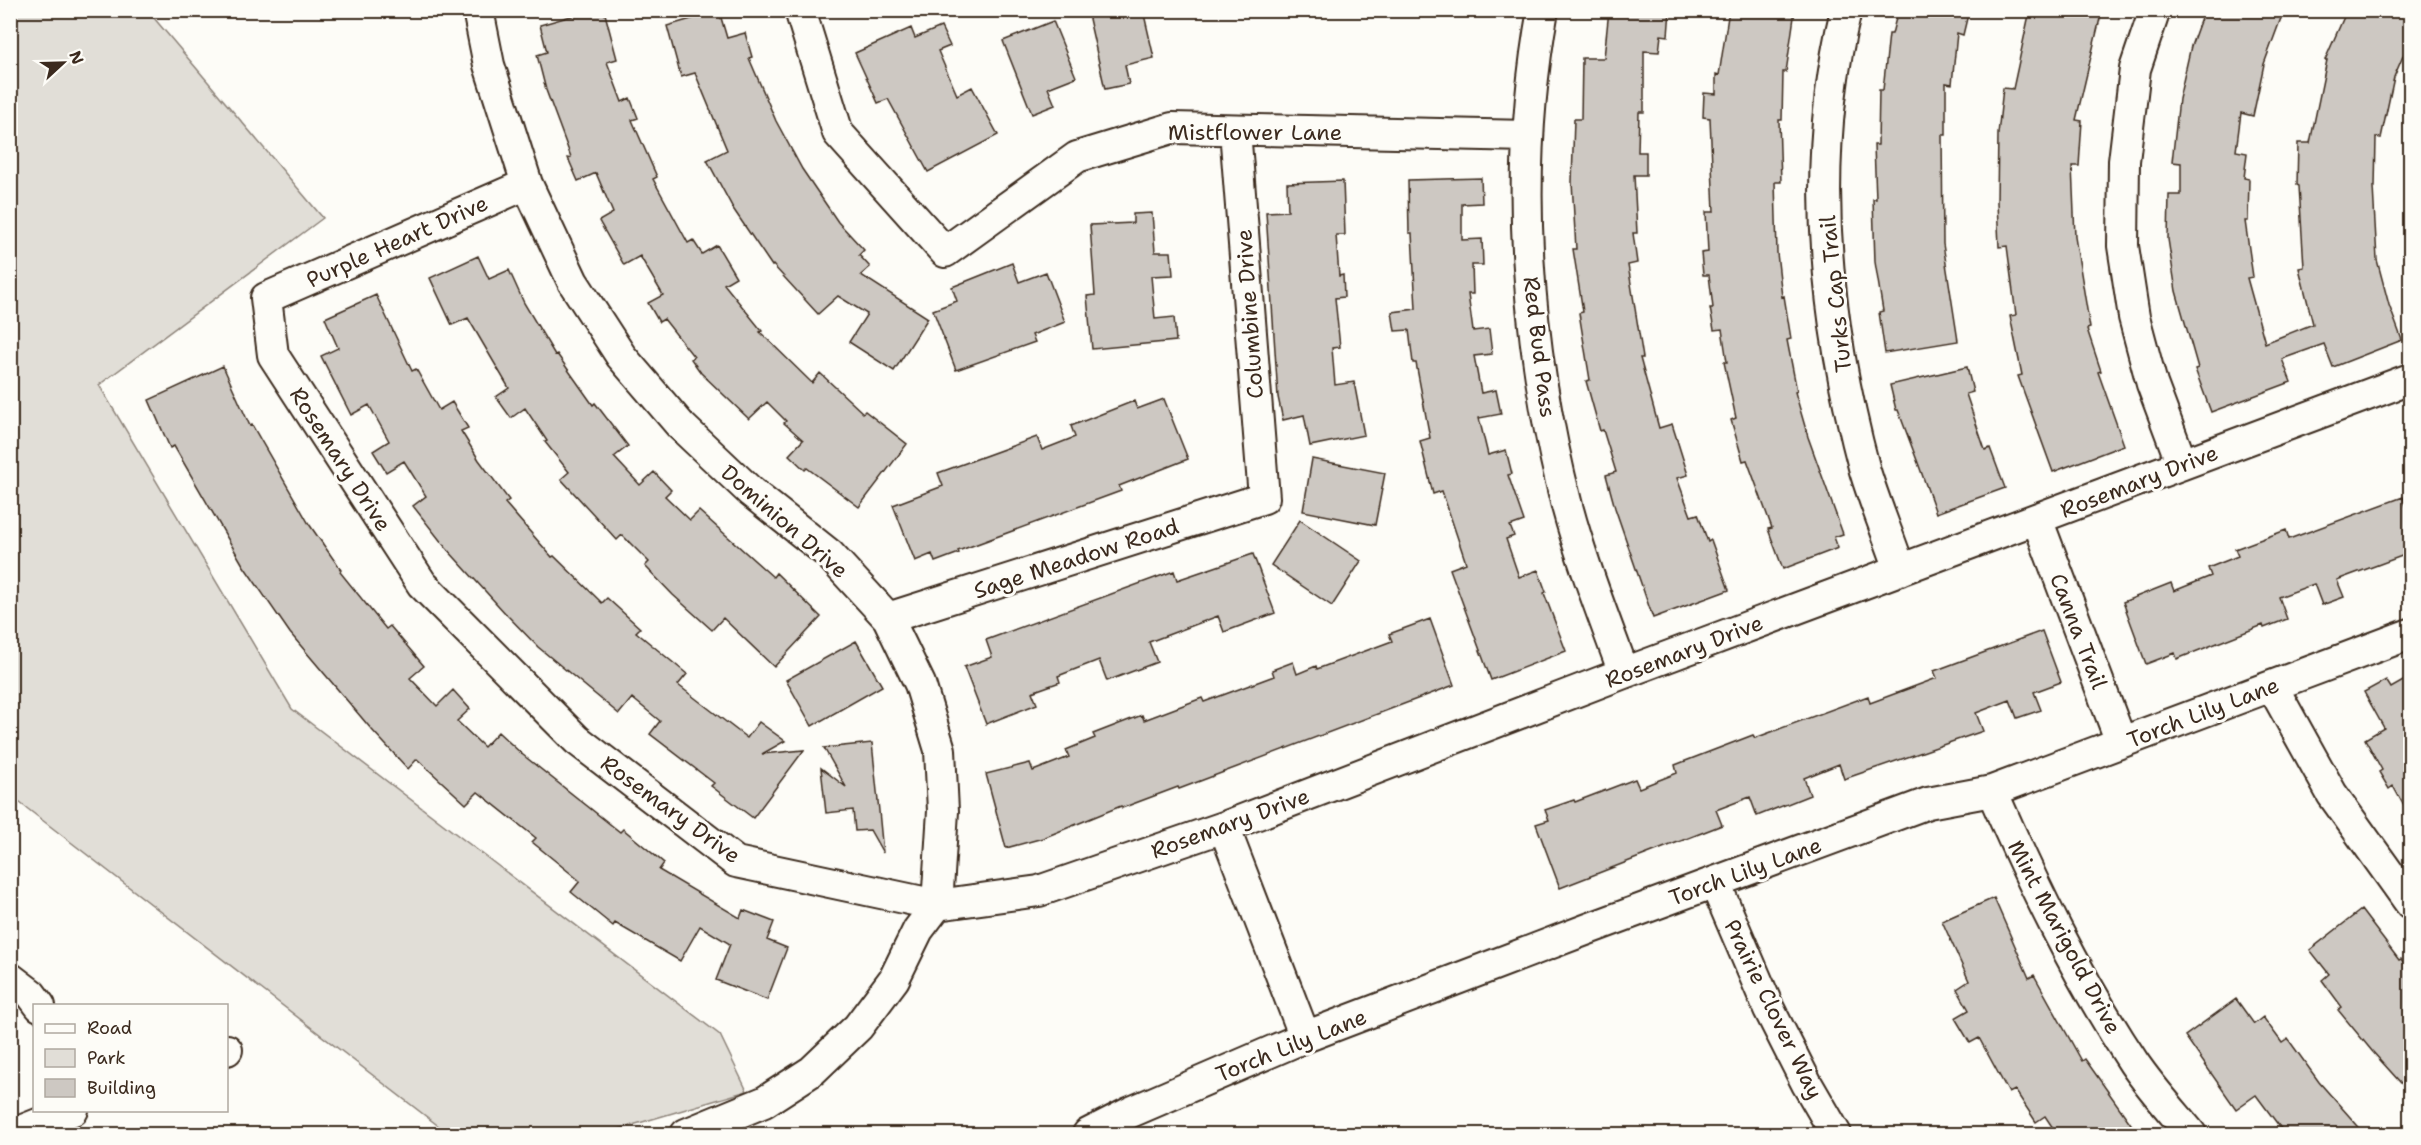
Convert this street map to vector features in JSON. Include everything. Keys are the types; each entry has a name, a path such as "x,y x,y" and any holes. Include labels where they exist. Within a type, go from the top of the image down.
{"street":[{"name":"Dominion Drive","path":"478,10 489,66 527,184 573,282 629,365 681,426 751,492 829,554 888,618 920,684 940,750 943,810 937,905"},
{"name":"Mistflower Lane","path":"800,10 838,133 945,252 1077,157 1172,128 1528,136"},
{"name":"Red Bud Pass","path":"1543,10 1528,136 1530,280 1542,389 1568,507 1624,673"},
{"name":"Turks Cap Trail","path":"1846,10 1828,112 1825,199 1830,289 1844,384 1860,451 1900,570"},
{"path":"2155,10 2135,69 2124,161 2123,246 2134,317 2149,372 2182,464"},
{"name":"Columbine Drive","path":"1235,130 1264,498"},
{"name":"Purple Heart Drive","path":"266,298 527,184"},
{"name":"Rosemary Drive","path":"266,298 273,355 422,584 577,740 736,862 937,905 1039,891 1224,827 1624,673 2410,379"},
{"name":"Sage Meadow Road","path":"888,618 1264,498"},
{"name":"Canna Trail","path":"2037,519 2121,742"},
{"name":"Torch Lily Lane","path":"1088,1134 1131,1112 1305,1037 1928,803 1992,791 2410,634"},
{"path":"2272,686 2332,794 2410,903"},
{"name":"Mint Marigold Drive","path":"1992,791 2034,887 2086,985 2135,1064 2191,1134"},
{"path":"1224,827 1305,1037"},
{"name":"Prairie Clover Way","path":"1714,883 1768,1009 1836,1134"},
{"path":"686,1134 721,1122 764,1102 812,1071 858,1027 894,979 918,930 937,905"},
{"path":"10,978 31,994 39,1004"},
{"path":"13,1134 68,1112"}],"green space":[{"path":"10,11 148,11 323,218 99,385 292,709 720,1035 747,1091 602,1134 449,1134 11,796"}],"building":[{"path":"592,10 604,10 617,59 607,62 622,102 630,98 638,118 632,120 657,177 653,179 688,243 693,240 702,254 717,245 736,277 724,284 762,331 760,332 812,383 820,373 863,413 865,411 907,444 859,507 807,468 805,470 789,455 803,440 784,423 786,421 767,402 749,419 701,373 691,359 694,357 664,319 659,322 648,303 663,295 640,256 624,265 599,221 613,213 596,173 578,181 568,158 571,157 546,90 537,55 547,52 540,25"},
{"path":"1087,10 1143,10 1154,58 1125,65 1129,84 1105,89"},
{"path":"1609,10 1670,10 1668,36 1661,35 1659,52 1644,51 1644,112 1639,112 1638,152 1646,152 1646,175 1634,175 1637,233 1633,233 1637,263 1628,265 1643,358 1640,358 1659,428 1672,424 1688,475 1677,478 1691,516 1698,514 1708,542 1711,540 1729,590 1653,618 1606,475 1616,472 1603,430 1600,431 1586,381 1590,380 1579,313 1583,312 1573,249 1576,249 1572,182 1574,119 1581,119 1582,58 1604,58"},
{"path":"1729,10 1795,10 1786,72 1783,72 1782,120 1779,120 1781,182 1775,182 1777,253 1782,297 1784,296 1791,339 1787,340 1797,391 1795,392 1808,437 1843,534 1834,537 1838,548 1783,569 1768,529 1772,528 1747,460 1743,461 1731,420 1736,418 1724,362 1727,362 1722,329 1714,330 1710,308 1713,308 1709,275 1703,275 1701,253 1708,252 1706,212 1714,212 1710,118 1703,117 1704,93 1716,94 1716,74 1719,75"},
{"path":"1898,10 1969,10 1963,35 1957,33 1952,84 1946,83 1946,135 1942,135 1943,244 1958,341 1885,353 1879,312 1883,311 1875,262 1874,145 1878,145 1879,90 1883,90 1889,34 1892,34"},
{"path":"2030,10 2102,10 2076,120 2082,121 2079,166 2072,166 2075,237 2090,328 2087,329 2101,371 2098,372 2124,445 2053,472 2018,376 2022,375 2010,316 2016,315 2007,246 1999,247 1998,134 2003,88 2013,89"},
{"path":"2204,10 2284,10 2264,64 2253,116 2241,113 2236,151 2247,153 2244,178 2249,179 2248,221 2245,221 2253,277 2247,278 2265,343 2313,324 2299,268 2304,267 2299,186 2297,185 2298,143 2310,143 2327,60 2325,60 2347,10 2410,10 2410,40 2394,77 2381,138 2376,137 2375,187 2373,187 2377,260 2389,305 2402,340 2333,367 2324,344 2282,359 2291,382 2211,412 2195,369 2198,368 2176,291 2168,239 2169,195 2181,195 2181,163 2172,162 2179,99 2191,46"},
{"path":"719,11 727,38 745,33 752,57 749,58 776,121 802,169 838,222 864,250 859,255 870,267 861,275 928,318 894,371 849,342 867,314 838,296 818,314 772,266 734,210 707,160 727,150 695,73 681,77 667,26"},
{"path":"1053,21 1076,77 1048,88 1055,105 1032,114 1003,41"},
{"path":"941,27 950,46 938,51 957,95 972,87 998,135 928,172 888,99 878,103 855,53 911,28 915,38"},
{"path":"1481,178 1482,203 1462,204 1462,240 1482,239 1483,265 1472,265 1473,294 1468,294 1473,331 1489,329 1492,354 1474,356 1481,393 1496,390 1501,414 1479,418 1488,455 1506,450 1512,474 1508,475 1524,521 1510,526 1514,536 1506,539 1519,577 1538,570 1546,592 1544,593 1566,651 1491,680 1450,569 1466,563 1442,491 1433,494 1420,441 1430,438 1416,363 1413,363 1409,330 1395,331 1392,312 1416,309 1412,233 1409,233 1408,180"},
{"path":"1343,181 1345,235 1336,235 1339,276 1343,275 1344,297 1335,298 1340,347 1332,348 1335,385 1354,382 1364,435 1310,446 1304,415 1283,420 1278,397 1266,212 1288,211 1287,183"},
{"path":"1152,213 1155,252 1171,252 1173,275 1151,276 1155,319 1174,317 1176,341 1092,349 1087,296 1095,295 1090,225 1133,223 1133,214"},
{"path":"478,256 489,279 509,270 524,303 555,355 557,354 593,405 595,403 628,446 614,457 640,485 654,472 671,490 665,496 690,520 699,511 773,577 776,573 821,617 774,667 723,618 712,630 673,595 645,566 649,562 622,535 617,540 561,479 569,472 545,442 547,441 525,408 511,418 496,397 509,388 468,318 452,325 430,278"},
{"path":"1012,263 1019,282 1046,272 1065,322 1032,335 1035,342 956,370 933,310 957,301 952,287"},
{"path":"376,295 412,371 416,369 439,410 452,402 468,428 461,431 509,500 505,503 552,557 554,556 602,603 607,598 640,628 636,632 687,674 678,685 747,738 759,722 785,741 762,754 804,750 753,818 711,786 714,783 650,734 660,721 632,698 619,714 538,647 446,548 413,506 426,496 404,461 386,472 373,451 389,441 369,405 351,415 321,356 338,348 325,318"},
{"path":"223,366 250,426 252,425 309,524 341,570 340,572 386,629 390,626 424,666 410,678 437,706 453,690 470,709 457,721 484,747 498,732 523,755 620,832 623,829 664,863 659,870 740,918 743,910 774,922 767,940 787,948 767,1000 716,980 730,944 700,926 680,961 615,923 613,926 571,892 580,881 532,842 536,838 478,792 466,804 417,759 408,769 372,730 290,633 243,565 174,446 170,448 149,400"},
{"path":"1967,367 1973,392 1966,394 1985,450 1990,448 2005,488 1936,513 1898,410 1896,410 1890,385"},
{"path":"1164,399 1188,459 1119,486 1121,491 958,551 959,553 935,562 932,554 915,561 893,505 943,486 938,473 1037,437 1042,450 1075,437 1071,426 1134,401 1137,409"},
{"path":"1312,459 1385,473 1375,525 1303,511"},
{"path":"2403,497 2410,517 2410,553 2337,580 2344,597 2322,605 2314,584 2279,597 2287,619 2264,628 2263,625 2177,659 2175,653 2146,664 2123,602 2171,583 2174,591 2211,576 2208,568 2238,556 2235,549 2286,530 2289,539"},
{"path":"1300,520 1361,561 1332,606 1271,565"},
{"path":"1253,554 1275,613 1224,632 1218,616 1149,642 1157,662 1107,681 1099,660 1058,676 1060,682 1032,692 1037,704 986,724 964,667 992,657 986,640 1174,571 1177,580"},
{"path":"1430,619 1454,685 1179,789 1178,787 1122,808 1121,806 1043,838 1006,848 986,774 1030,763 1033,771 1069,757 1066,750 1095,738 1093,734 1142,715 1144,720 1202,698 1204,702 1274,676 1272,670 1293,662 1297,674 1316,666 1317,669 1392,641 1389,634"},
{"path":"2042,631 2061,682 2034,692 2041,710 2017,718 2010,700 1976,713 1983,731 1844,779 1839,764 1804,778 1810,795 1757,816 1750,797 1716,810 1722,825 1560,888 1536,824 1549,820 1545,810 1574,800 1575,802 1635,779 1639,788 1677,773 1675,765 1753,735 1755,738 1868,696 1870,703 1937,678 1934,671"},
{"path":"856,641 882,686 812,726 786,680"},
{"path":"2410,677 2410,817 2393,786 2389,789 2379,772 2382,770 2365,739 2384,728 2364,692 2386,680 2391,688"},
{"path":"872,743 883,853 870,830 855,831 853,810 826,813 821,768 846,787 824,748"},
{"path":"1994,898 2029,978 2034,975 2082,1061 2085,1059 2138,1134 2057,1134 2045,1116 2036,1122 2015,1090 2009,1093 1979,1038 1970,1043 1955,1018 1969,1010 1957,989 1969,981 1942,921"},
{"path":"2361,910 2399,960 2401,959 2410,970 2410,1093 2338,1010 2342,1007 2322,980 2329,974 2310,950"},
{"path":"2236,999 2254,1024 2263,1017 2282,1043 2288,1039 2319,1082 2365,1134 2285,1134 2256,1095 2236,1109 2185,1036"}]}
